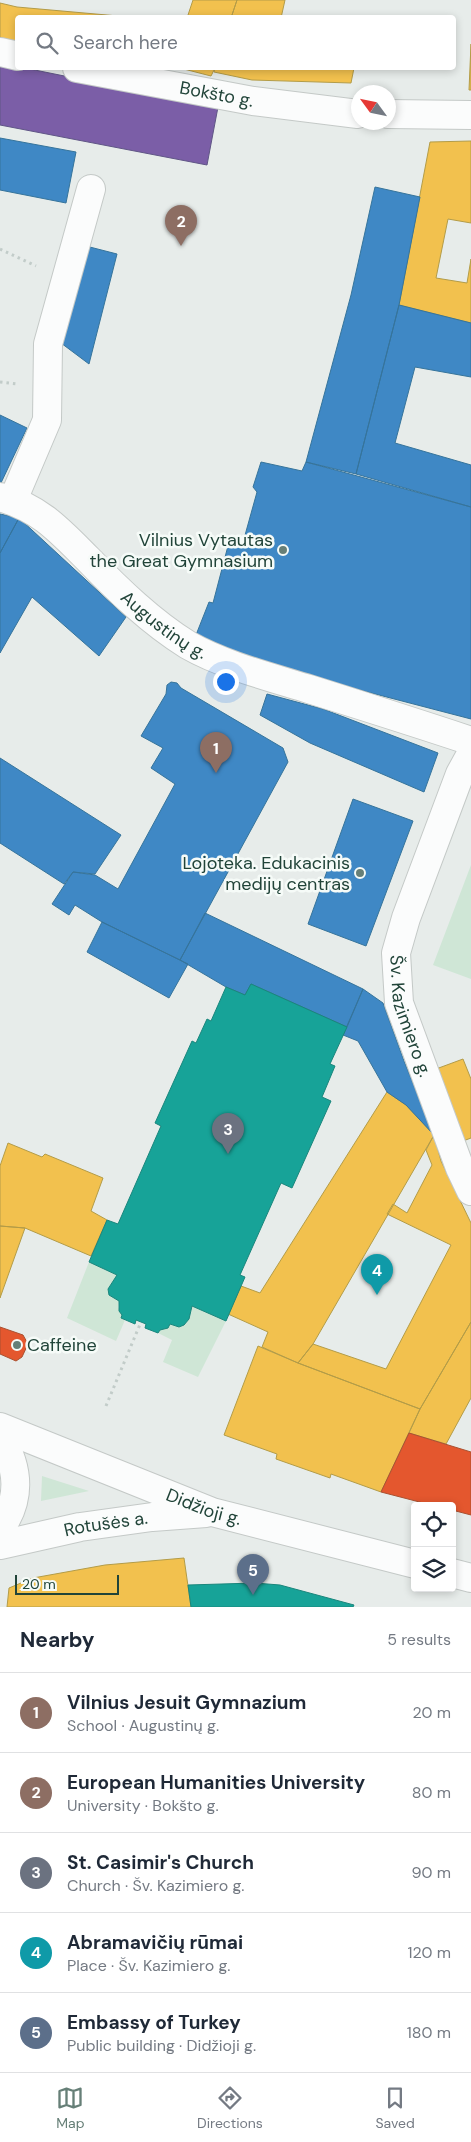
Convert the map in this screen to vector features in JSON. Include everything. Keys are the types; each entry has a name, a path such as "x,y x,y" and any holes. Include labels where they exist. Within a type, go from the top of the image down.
{"street":[{"path":"0,52 15,55"},
{"name":"Bokšto g.","path":"88,70 253,101 351,113"},
{"path":"396,114 471,115"},
{"path":"6,499 47,420 48,344 91,189"},
{"name":"Augustinų g.","path":"6,499 46,518 88,560 162,628 190,646 269,677 471,741"},
{"name":"Šv. Kazimiero g.","path":"471,754 460,774 406,918 396,953 399,1003 460,1168 471,1191"},
{"name":"Didžioji g.","path":"0,1427 212,1512 411,1563"},
{"path":"0,1436 12,1460 16,1493 7,1519 0,1530"},
{"name":"Rotušės a.","path":"0,1546 80,1526 212,1512"},
{"path":"456,1574 471,1578"}],"path":[{"path":"0,249 66,280"},
{"path":"106,1406 141,1322"}],"green space":[{"path":"471,865 471,979 433,965"},
{"path":"89,1262 117,1275 108,1289 109,1295 119,1301 118,1307 122,1315 121,1318 125,1320 116,1341 67,1318"},
{"path":"192,1306 226,1321 198,1377 163,1362 172,1340 158,1333 170,1324 176,1326 184,1325 188,1320"},
{"path":"42,1476 89,1491 41,1501"}],"building: Homes":[{"path":"193,0 237,0 232,15 188,15"},
{"path":"237,0 285,0 282,15 232,15"},
{"path":"0,3 17,7 107,15 15,15 15,44 0,42"},
{"path":"471,44 471,90 469,90"},
{"path":"188,70 214,70 211,76"},
{"path":"214,70 354,70 351,83 252,80 214,72"},
{"path":"471,141 471,223 448,219 436,278 467,283 471,259 471,323 399,305 430,142"},
{"path":"463,1059 471,1079 471,1138 463,1141 436,1069"},
{"path":"387,1092 406,1105 434,1135 313,1344 298,1363 262,1347 268,1332 228,1314 241,1286 260,1293"},
{"path":"434,1135 441,1161 471,1223 471,1322 420,1409 298,1363 313,1344 386,1369 451,1245 387,1214 393,1204 407,1213 432,1165 426,1150"},
{"path":"8,1143 42,1157 45,1154 103,1178 91,1211 107,1220 91,1256 25,1228 0,1226 0,1166"},
{"path":"0,1226 25,1228 0,1298"},
{"path":"471,1322 471,1398 446,1444 409,1433 420,1409"},
{"path":"258,1346 420,1409 381,1492 331,1474 330,1478 276,1459 277,1454 224,1435"},
{"path":"184,1558 191,1607 7,1607 9,1588 33,1578 105,1565"}],"building: Shops":[{"path":"0,1327 23,1335 28,1344 22,1357 16,1361 0,1354"},
{"path":"409,1433 471,1452 471,1515 456,1511 456,1502 420,1502 381,1492"}],"building: Offices":[{"path":"0,63 15,66 15,70 35,70 218,107 207,165 0,125"}],"building: Schools":[{"path":"0,138 76,152 66,203 0,190"},
{"path":"375,187 420,197 399,305 356,474 306,462 351,295"},
{"path":"82,245 117,254 89,364 57,340"},
{"path":"399,305 471,323 471,377 415,367 395,443 471,465 471,507 356,474"},
{"path":"0,415 27,428 0,485"},
{"name":"Vilnius Vytautas the Great Gymnasium","path":"261,462 302,471 306,462 471,507 471,719 264,665 194,640 209,602 213,603 229,542 242,546 257,492 253,487"},
{"path":"0,514 19,518 0,553"},
{"path":"19,518 126,617 99,656 32,597 0,653 0,553"},
{"path":"171,682 177,683 181,688 283,748 288,762 180,960 102,922 75,905 69,915 52,904 73,872 95,875 118,889 175,784 151,768 163,748 141,736 166,694 167,685"},
{"path":"267,694 323,709 438,753 424,792 310,743 260,715"},
{"path":"0,758 121,835 95,874 73,872 64,884 0,843"},
{"name":"Lojoteka. Edukacinis medijų centras","path":"353,799 413,821 366,946 308,924"},
{"path":"205,913 363,989 347,1027 251,984 245,995 226,987 180,960"},
{"path":"102,922 188,964 169,998 87,952"},
{"path":"363,989 383,1003 434,1135 406,1105 387,1092 358,1041 343,1035"}],"building: Public":[{"path":"251,984 347,1027 330,1064 335,1066 322,1097 331,1101 292,1188 281,1183 240,1275 245,1277 226,1321 192,1306 189,1319 184,1325 179,1327 170,1324 168,1328 160,1330 158,1333 145,1328 146,1324 136,1320 135,1324 121,1318 119,1301 109,1295 108,1289 117,1275 89,1262 107,1220 118,1224 161,1126 155,1123 192,1041 196,1043 207,1019 211,1021 226,987 245,995"},
{"path":"255,1583 280,1585 354,1605 353,1607 191,1607 188,1585"}],"place":[{"name":"European Humanities University","path":"181,246"},
{"name":"Vilnius Vytautas the Great Gymnasium","path":"283,550"},
{"name":"Vilnius Jesuit Gymnazium","path":"216,773"},
{"name":"Lojoteka. Edukacinis medijų centras","path":"360,873"},
{"name":"St. Casimir's Church","path":"228,1154"},
{"name":"Abramavičių rūmai","path":"377,1295"},
{"name":"Caffeine","path":"17,1345"},
{"name":"Embassy of Turkey","path":"253,1595"}]}
